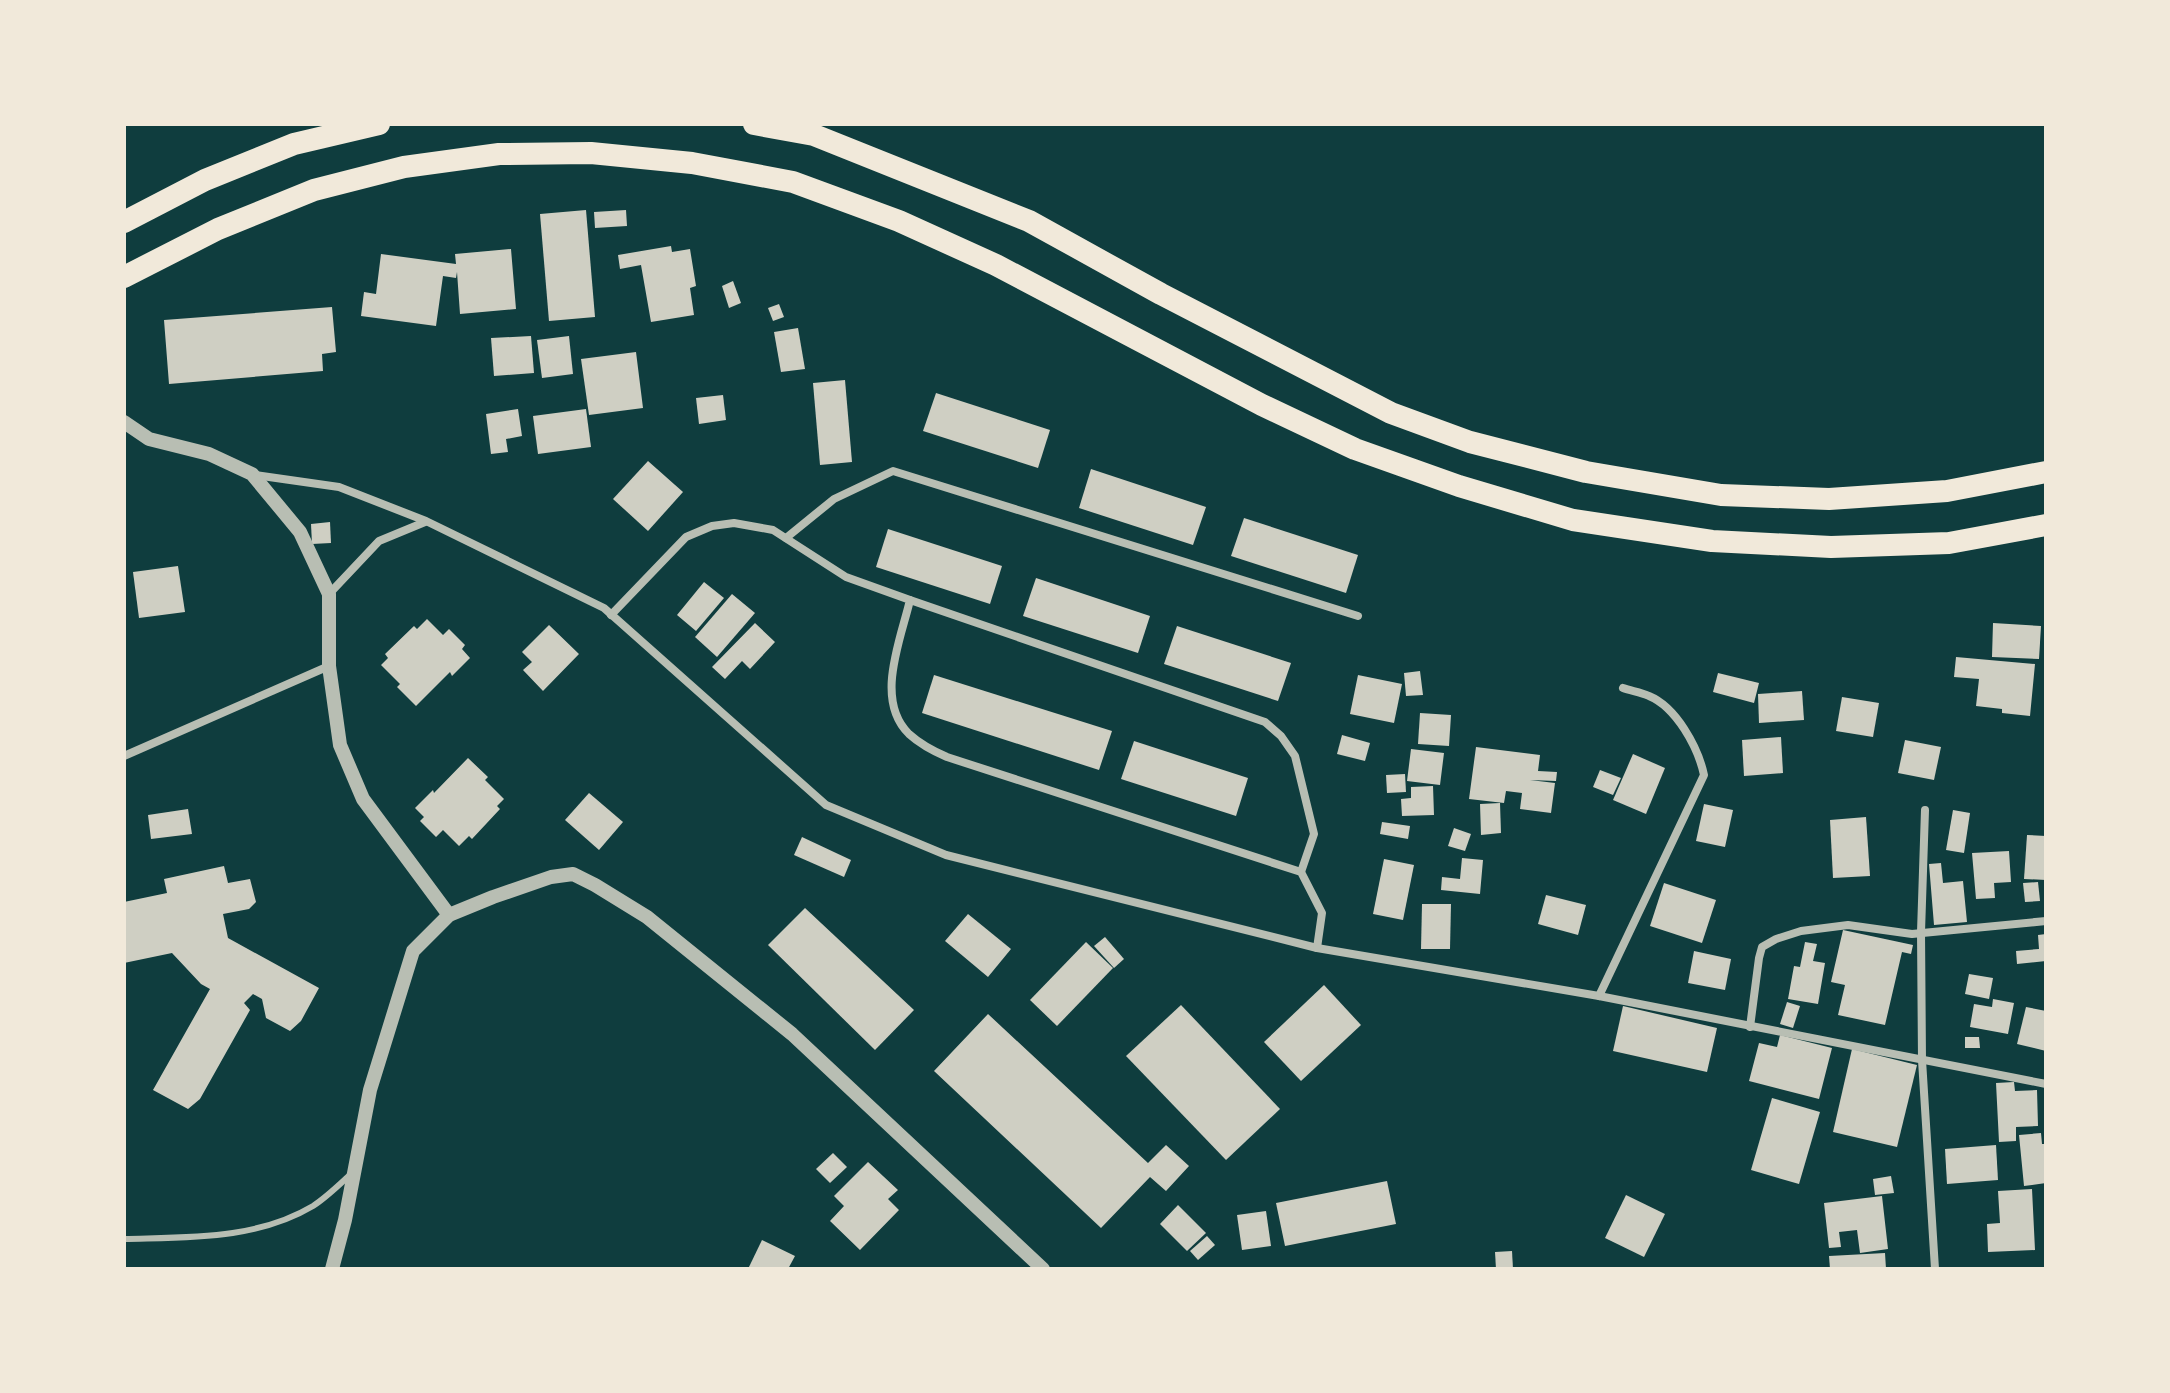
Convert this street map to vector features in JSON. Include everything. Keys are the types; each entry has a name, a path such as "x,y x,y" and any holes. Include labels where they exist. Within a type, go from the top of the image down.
{"highway":[{"path":"124,222 205,180 294,144 379,124"},
{"path":"754,124 814,135 1029,221 1161,294 1391,413 1470,442 1586,472 1721,495 1829,499 1947,491 2046,472"},
{"path":"124,277 218,229 314,190 404,167 499,154 591,153 692,163 793,182 899,221 996,265 1248,398 1355,449 1459,486 1573,520 1712,541 1831,547 1949,543 2046,525"}],"street":[{"path":"124,422 149,439 209,454 252,474 339,487 426,521 604,608 826,805 946,855 1317,948 1599,996 2046,1084"},
{"path":"786,538 834,499 893,471 1358,616"},
{"path":"252,474 300,532 329,594 329,666 340,745 363,799 449,915"},
{"path":"329,594 379,541 426,521"},
{"path":"611,615 686,537 712,526 734,523 758,526 786,538 846,577 1265,722 1281,736 1295,756 1314,834 1301,872"},
{"path":"910,600 891,689 898,718 906,731 923,745 947,757 1301,872 1322,913 1317,948"},
{"path":"124,756 329,666"},
{"path":"1599,996 1704,775 1701,760 1677,719 1651,696 1623,688"},
{"path":"1925,810 1921,932 1922,1060 1935,1269"},
{"path":"332,1269 370,1090 413,951 449,915 551,877 573,874 647,917 792,1034 1043,1269"},
{"path":"1750,1027 1762,947 1776,939 1801,931 1848,925 1912,934 2046,921"}],"lane":[{"path":"124,1239 203,1237 255,1231 314,1205 355,1171"}],"building":[{"path":"586,210 595,317 549,321 540,214"},
{"path":"626,210 627,226 595,228 594,212"},
{"path":"671,246 672,252 690,249 696,286 690,288 694,315 651,322 641,265 620,269 618,255"},
{"path":"511,249 516,309 460,314 457,272 456,278 443,276 436,326 361,316 364,292 376,294 381,254 456,264 455,254"},
{"path":"733,281 741,303 729,308 722,286"},
{"path":"779,304 784,317 773,321 768,308"},
{"path":"332,307 336,352 322,354 323,371 169,384 164,320"},
{"path":"798,328 805,369 781,372 774,332"},
{"path":"531,336 534,373 494,376 491,338"},
{"path":"569,336 573,374 542,378 537,340"},
{"path":"636,352 643,408 589,415 581,359"},
{"path":"845,380 852,462 820,465 813,383"},
{"path":"936,393 1050,430 1038,468 923,431"},
{"path":"723,395 726,420 699,424 696,398"},
{"path":"518,409 522,436 506,439 508,452 491,454 486,414"},
{"path":"586,409 591,447 538,454 533,416"},
{"path":"648,461 683,492 648,531 613,499"},
{"path":"1091,469 1206,507 1193,545 1079,508"},
{"path":"1244,518 1358,555 1346,593 1231,556"},
{"path":"330,522 331,543 312,544 311,524"},
{"path":"888,529 1002,566 990,604 876,567"},
{"path":"178,566 185,612 139,618 133,572"},
{"path":"1036,578 1150,616 1138,653 1023,616"},
{"path":"704,582 724,598 696,631 677,615"},
{"path":"732,594 755,613 717,657 695,637"},
{"path":"427,619 443,635 449,629 465,645 462,649 470,658 452,676 450,672 416,706 381,665 388,658 385,654 414,626 417,629"},
{"path":"755,623 775,642 750,669 742,661 725,679 712,667"},
{"path":"1993,623 2041,626 2039,659 1992,657"},
{"path":"549,625 579,654 543,691 523,670 532,662 522,652"},
{"path":"1177,626 1291,663 1278,701 1164,664"},
{"path":"1956,657 2035,664 2030,716 1976,706 1979,679 1954,677"},
{"path":"1420,671 1423,695 1406,696 1404,673"},
{"path":"1718,673 1759,683 1754,703 1713,692"},
{"path":"934,675 1112,731 1099,770 922,713"},
{"path":"1358,675 1402,684 1394,723 1350,714"},
{"path":"1802,691 1804,720 1759,723 1758,694"},
{"path":"1842,697 1879,703 1873,737 1836,731"},
{"path":"1420,713 1451,715 1449,746 1418,744"},
{"path":"1342,735 1370,743 1365,761 1337,754"},
{"path":"1781,737 1783,773 1744,776 1742,740"},
{"path":"1905,740 1941,747 1934,780 1898,773"},
{"path":"1134,741 1248,778 1236,816 1121,779"},
{"path":"1476,747 1540,755 1538,771 1557,772 1556,781 1530,780 1555,783 1551,813 1520,809 1522,793 1506,791 1504,803 1469,799"},
{"path":"1411,749 1444,753 1440,785 1407,781"},
{"path":"1633,754 1665,768 1646,814 1613,800"},
{"path":"468,758 488,777 485,780 504,799 497,806 500,809 472,839 469,836 459,846 443,830 436,837 420,821 424,817 415,808"},
{"path":"1600,770 1621,778 1613,795 1593,787"},
{"path":"1405,774 1406,792 1387,793 1386,775"},
{"path":"1433,786 1434,815 1402,816 1401,799 1411,798 1411,787"},
{"path":"589,793 623,822 599,850 565,820"},
{"path":"1500,803 1501,833 1481,835 1480,804"},
{"path":"1704,804 1733,810 1725,847 1696,841"},
{"path":"188,809 192,834 151,839 148,815"},
{"path":"1953,810 1970,813 1964,853 1946,850"},
{"path":"1866,817 1870,876 1833,878 1830,820"},
{"path":"1382,822 1410,826 1408,839 1380,834"},
{"path":"1454,828 1471,834 1465,851 1448,846"},
{"path":"2027,835 2046,836 2046,880 2024,879"},
{"path":"802,837 851,860 844,877 794,855"},
{"path":"2009,851 2011,882 1994,883 1995,898 1976,899 1972,853"},
{"path":"1462,858 1483,860 1480,894 1441,890 1442,877 1460,879"},
{"path":"1384,859 1414,865 1403,920 1373,914"},
{"path":"1941,863 1943,883 1963,881 1967,922 1934,925 1929,864"},
{"path":"224,866 228,883 250,879 256,902 249,909 223,914 228,938 319,988 301,1021 290,1031 266,1018 262,999 253,994 244,1003 250,1010 200,1099 188,1109 153,1090 210,989 201,984 172,953 124,963 124,902 167,893 164,879"},
{"path":"2038,882 2040,901 2025,902 2023,883"},
{"path":"1664,883 1716,900 1702,943 1650,926"},
{"path":"1546,895 1586,905 1578,935 1538,924"},
{"path":"1422,904 1451,904 1450,949 1421,949"},
{"path":"805,908 914,1010 875,1050 768,945"},
{"path":"968,914 1011,949 988,977 945,941"},
{"path":"1843,930 1913,945 1911,954 1902,952 1885,1025 1838,1015 1845,985 1831,982"},
{"path":"2046,934 2046,961 2017,964 2016,951 2039,949 2038,935"},
{"path":"1105,937 1124,959 1114,968 1094,946"},
{"path":"1086,942 1113,968 1057,1026 1030,1000"},
{"path":"1805,942 1817,944 1813,961 1825,963 1818,1004 1788,999 1794,966 1800,967"},
{"path":"1694,951 1731,959 1725,990 1688,983"},
{"path":"1969,974 1993,978 1989,999 1965,994"},
{"path":"1324,985 1361,1025 1301,1081 1264,1042"},
{"path":"1993,999 2014,1003 2008,1034 1970,1027 1974,1004 1992,1007"},
{"path":"1787,1002 1800,1006 1793,1028 1780,1024"},
{"path":"1181,1005 1280,1109 1226,1160 1126,1056"},
{"path":"1623,1006 1717,1028 1707,1072 1613,1051"},
{"path":"2026,1007 2046,1011 2046,1051 2017,1044"},
{"path":"988,1014 1148,1163 1166,1145 1189,1166 1166,1191 1150,1177 1101,1228 934,1071"},
{"path":"1780,1035 1832,1048 1819,1099 1749,1081 1759,1043 1777,1047"},
{"path":"1965,1037 1979,1037 1980,1048 1965,1048"},
{"path":"1852,1049 1917,1065 1897,1147 1833,1132"},
{"path":"2014,1082 2015,1091 2037,1090 2038,1126 2016,1127 2016,1141 1999,1142 1996,1083"},
{"path":"1772,1098 1820,1112 1799,1184 1751,1170"},
{"path":"2041,1133 2042,1144 2046,1144 2046,1183 2024,1186 2019,1135"},
{"path":"1996,1145 1998,1180 1947,1184 1945,1149"},
{"path":"833,1153 847,1167 830,1183 816,1169"},
{"path":"868,1162 898,1190 888,1199 899,1210 860,1250 830,1221 844,1206 834,1196"},
{"path":"1891,1176 1894,1193 1875,1195 1873,1179"},
{"path":"1387,1181 1396,1224 1285,1246 1276,1203"},
{"path":"2032,1189 2035,1250 1988,1252 1987,1224 2000,1223 1998,1191"},
{"path":"1626,1195 1665,1214 1644,1257 1605,1238"},
{"path":"1882,1196 1888,1249 1860,1253 1857,1230 1839,1232 1841,1247 1829,1248 1824,1203"},
{"path":"1178,1205 1206,1233 1187,1251 1160,1224"},
{"path":"1266,1211 1271,1246 1242,1250 1237,1215"},
{"path":"1207,1236 1215,1245 1198,1260 1190,1251"},
{"path":"762,1240 795,1256 788,1269 748,1269"},
{"path":"1512,1251 1513,1269 1496,1269 1495,1252"},
{"path":"1885,1253 1886,1269 1830,1269 1829,1256"}]}
